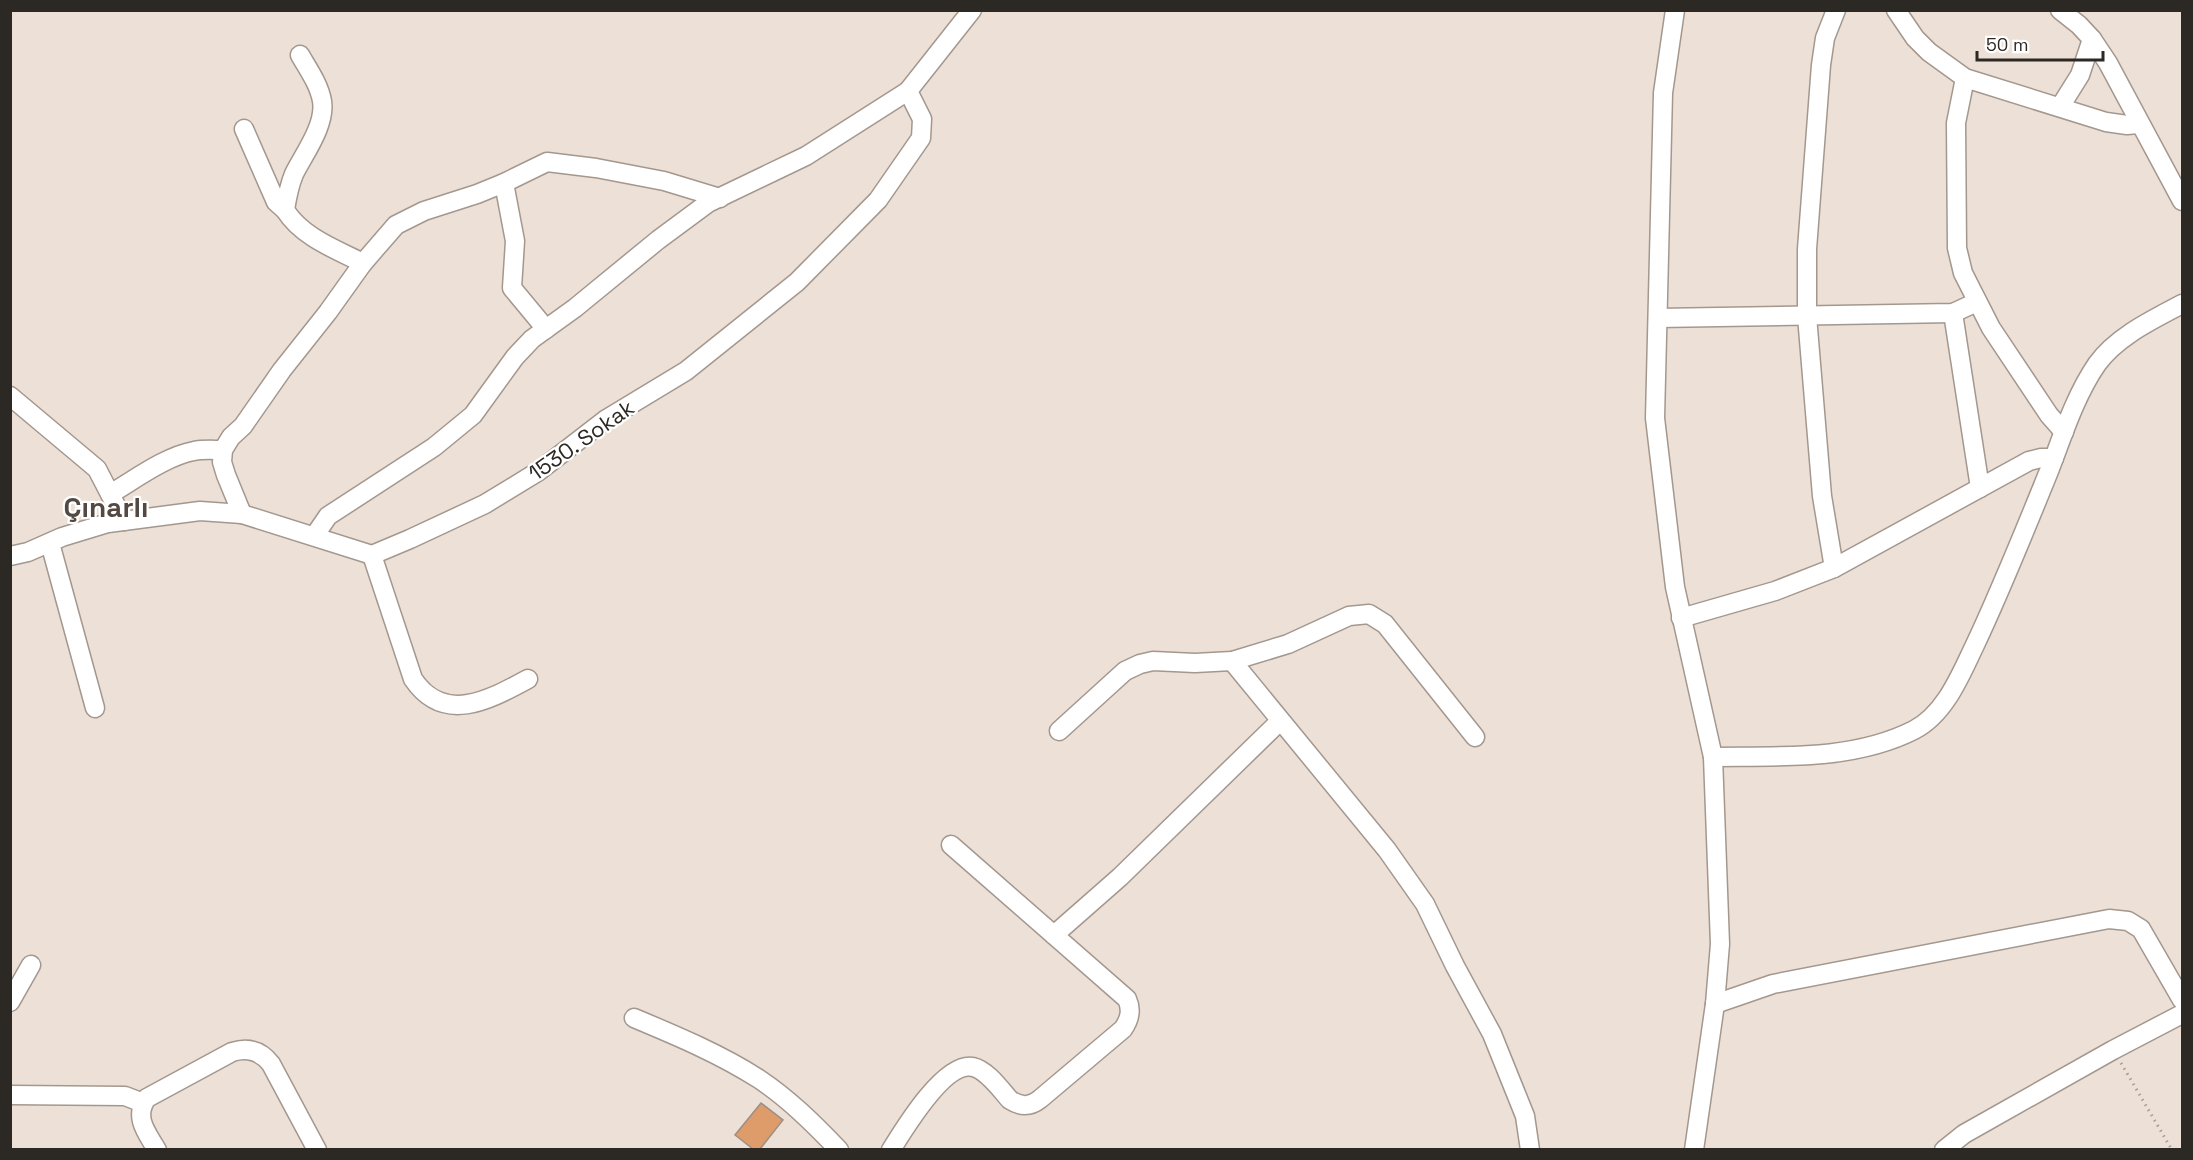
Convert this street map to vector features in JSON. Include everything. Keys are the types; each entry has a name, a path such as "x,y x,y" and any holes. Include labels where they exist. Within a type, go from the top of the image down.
{"street":[{"path":"315,535 328,516 434,447 473,415 515,357 532,339 575,308 658,240 708,204 806,156 908,91 972,10"},
{"path":"1675,10 1663,93 1655,418 1675,587 1713,757 1720,944 1715,1004 1694,1149"},
{"path":"1834,568 1822,496 1807,316 1807,249 1821,65 1825,38 1836,10"},
{"path":"1896,10 1915,38 1929,52 1965,78 2116,124 2139,124"},
{"path":"2060,10 2092,39 2108,63 2182,201"},
{"path":"2061,107 2080,75 2092,39"},
{"path":"285,210 288,190 294,174 318,131 323,103 315,82 300,55"},
{"path":"1965,78 1956,123 1957,248 1963,273 1977,302 2026,383 2064,432"},
{"name":"1530. Sokak","path":"372,555 485,504 539,471 605,420 686,371 797,282 878,200 921,138 922,119 908,91"},
{"path":"244,129 276,202 301,230 363,262"},
{"path":"242,514 222,462 223,450 363,262 396,225 424,211 504,183 547,162 596,168 664,181 720,198"},
{"path":"504,183 515,241 512,288 546,329"},
{"path":"1658,318 1953,313 1977,302"},
{"path":"1713,757 1841,752 1890,740 1916,729 1931,716 1948,698 1987,620 2077,400 2099,362 2127,335 2182,304"},
{"path":"1953,313 1980,488"},
{"path":"10,396 97,469 124,521"},
{"path":"110,494 161,464 183,454 195,450 223,450"},
{"path":"1681,618 1775,591 1834,568 2029,461 2054,458"},
{"path":"10,556 28,552 108,523 200,511 242,514 315,535 372,555 409,669 426,695 445,705 472,703 493,696 528,679"},
{"path":"50,543 95,708"},
{"path":"1059,731 1125,670 1132,667 1153,661 1195,663 1232,661 1288,644 1349,616 1370,614 1385,624 1475,736"},
{"path":"1232,661 1280,722 1388,849 1425,904 1492,1034 1525,1116 1530,1149"},
{"path":"1054,935 1120,877 1280,722"},
{"path":"891,1149 935,1087 957,1070 968,1066 981,1070 1010,1100 1022,1106 1028,1106 1040,1099 1127,1023 1130,1010 1127,999 951,845"},
{"path":"1715,1004 1773,984 2109,919 2128,921 2141,929 2182,1000"},
{"path":"10,1002 31,965"},
{"path":"1944,1149 1964,1134 2182,1014"},
{"path":"634,1018 720,1056 760,1080 798,1109 839,1149"},
{"path":"157,1149 140,1121 143,1103 152,1095 239,1050 253,1051 266,1058 271,1064 316,1149"},
{"path":"10,1095 125,1096 143,1103"}],"path":[{"path":"2113,1050 2172,1149"}],"building":[{"path":"761,1103 783,1120 760,1149 753,1149 735,1135"}],"district":[{"name":"Çınarlı","path":"106,507"}]}
